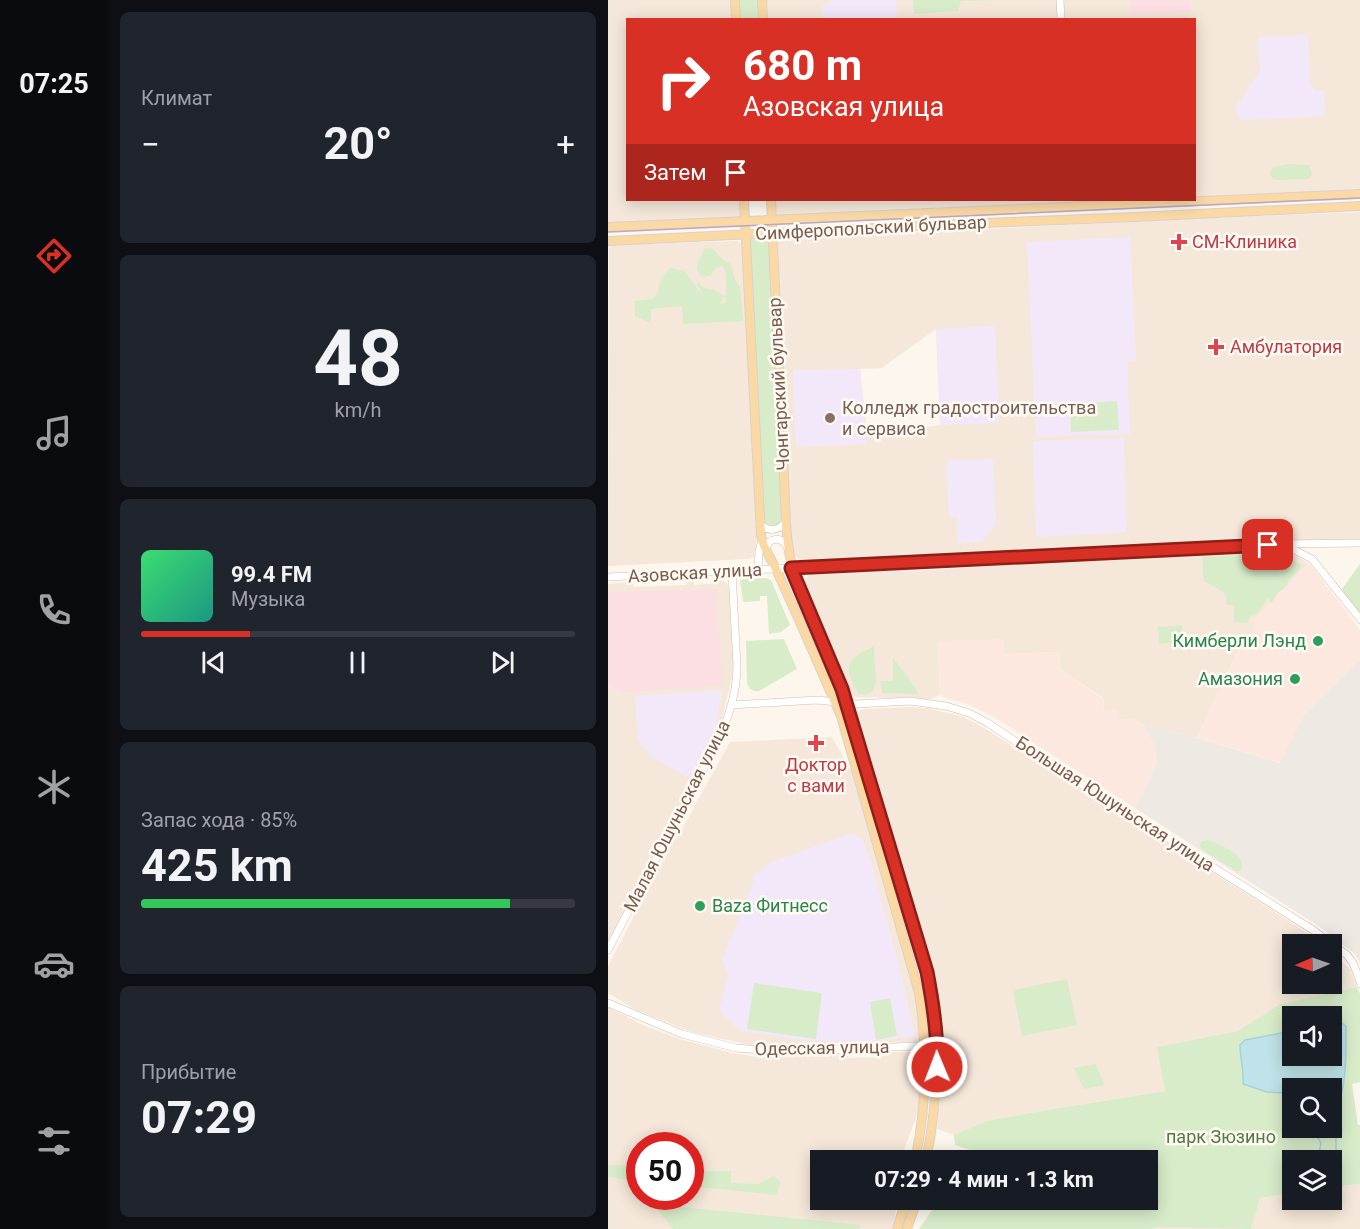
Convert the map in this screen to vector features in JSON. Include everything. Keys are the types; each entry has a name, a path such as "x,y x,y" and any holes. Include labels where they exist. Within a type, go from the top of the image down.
{"main road":[{"path":"736,0 736,18"},
{"path":"762,0 763,18"},
{"name":"Симферопольский бульвар","path":"1196,201 1361,194"},
{"name":"Чонгарский бульвар","path":"744,201 762,540 841,716 915,975 926,1046 925,1102 917,1150"},
{"name":"Чонгарский бульвар","path":"771,201 787,547 791,568 836,672 846,702 927,972 932,994 937,1045 935,1107 928,1150"},
{"name":"Симферопольский бульвар","path":"608,228 1068,203 1185,201"},
{"path":"1135,203 1135,217"},
{"name":"Симферопольский бульвар","path":"608,241 1361,206"},
{"path":"897,1229 903,1210"},
{"path":"907,1229 914,1210"}],"street":[{"path":"1060,0 1061,18"},
{"path":"760,524 773,530 780,528 786,522"},
{"path":"766,549 768,543 776,539 782,540 787,547"},
{"name":"Чонгарский бульвар","path":"758,569 762,540"},
{"name":"Азовская улица","path":"608,577 1283,544 1361,543"},
{"path":"1283,544 1312,559 1361,620"},
{"path":"1312,559 1314,550 1323,544"},
{"name":"Малая Юшуньская улица","path":"608,950 714,749 732,705 737,681 737,666 732,572"},
{"name":"Большая Юшуньская улица","path":"732,705 817,700 857,704 910,701 935,704 969,713 1313,930 1347,955 1353,963 1361,984"},
{"name":"Одесская улица","path":"608,1003 682,1034 736,1048 784,1052 937,1045"}],"shaded area":[{"path":"608,0 732,0 733,18 626,18 626,201 742,201 743,215 737,221 608,225"},
{"path":"765,0 1360,0 1360,189 1196,198 1196,18 766,18"},
{"path":"831,0 896,0 897,18 823,18 822,6"},
{"path":"1131,0 1190,0 1191,12 1132,16"},
{"path":"1308,35 1310,84 1315,91 1324,90 1325,116 1241,120 1235,108 1260,71 1258,37"},
{"path":"775,201 1133,201 777,216"},
{"path":"1360,212 1360,539 933,556 912,554 815,561 802,561 793,555 790,539 778,242 780,239","holes":["936,329 940,425 867,435 860,369 882,368"]},
{"path":"1130,237 1136,361 1127,362 1130,434 1036,437 1027,242"},
{"path":"737,241 744,245 757,556 748,559 608,566 609,245"},
{"path":"995,326 999,423 940,425 936,329"},
{"name":"Колледж градостроительства и сервиса","path":"860,369 867,444 796,447 793,370"},
{"path":"1124,438 1126,532 1036,537 1033,441"},
{"path":"993,459 996,524 981,542 957,543 957,517 949,517 946,461"},
{"path":"1262,548 1283,551 1308,564 1256,618 1254,630 1238,650 1197,738 1144,725 1133,719 1118,720 1104,710 1103,698 1061,670 1059,652 1004,654 938,641 940,695 932,699 856,697 851,694 804,585 809,575 814,573 915,571"},
{"path":"1308,564 1360,630 1360,660 1304,715 1281,763 1197,738 1238,650 1254,630 1256,618"},
{"path":"719,580 724,581 730,589 734,668 719,732 608,944 608,584 632,582 634,587 686,585 689,581 693,581 695,585 718,583"},
{"path":"717,589 722,686 623,692 608,685 608,592"},
{"path":"1004,639 1004,654 1059,652 1061,670 1103,699 1104,710 1117,709 1118,719 1133,719 1144,725 1154,745 1157,763 1135,808 992,716 940,695 938,641"},
{"path":"1360,660 1360,963 1355,954 1342,944 1342,934 1329,934 1135,808 1157,763 1154,745 1144,725 1183,734 1280,763 1304,715"},
{"path":"722,690 716,725 689,778 651,756 638,740 635,696"},
{"path":"928,708 964,717 984,728 1310,934 1282,934 1282,994 1325,994 1280,1004 1238,1031 1158,1047 1165,1091 986,1121 954,1135 937,1129 941,1091 942,1024 937,990 856,719 857,713 863,709"},
{"path":"832,737 855,778 915,985 921,1042 754,1046 692,1032 638,1011 608,993 608,966 674,840 730,742"},
{"path":"850,834 862,838 871,862 902,977 915,1036 873,1041 809,1041 741,1031 719,1012 728,975 722,959 753,884 754,875 772,862"},
{"path":"1342,962 1350,969 1357,987 1342,990"},
{"path":"608,1007 645,1026 680,1039 732,1053 758,1057 846,1054 849,1058 882,1057 880,1052 920,1054 919,1110 905,1150 810,1150 810,1210 896,1210 891,1229 608,1229"},
{"path":"1360,1184 1360,1229 1151,1229 1260,1198 1282,1195 1282,1210 1342,1210 1342,1186"}],"green space":[{"path":"739,0 758,0 759,18 740,18"},
{"path":"913,0 1005,0 961,1 958,11 914,14"},
{"path":"1290,164 1309,165 1312,174 1309,179 1274,180 1270,174 1273,167"},
{"path":"769,238 782,521 776,527 767,527 761,522 749,239"},
{"path":"705,248 713,249 723,260 731,264 735,279 740,286 743,321 683,324 682,306 651,309 651,323 635,316 635,301 651,299 657,295 661,280 670,268 685,271 698,290 703,293 696,284 698,282 704,288 712,289 725,296 720,304 725,303 726,276 722,265 710,276 702,277 697,270"},
{"path":"1117,401 1119,430 1071,432 1070,404"},
{"path":"1271,554 1295,561 1302,566 1288,581 1285,588 1278,592 1273,601 1270,603 1268,597 1258,613 1251,615 1247,623 1234,622 1234,605 1227,605 1225,593 1204,581 1202,557"},
{"path":"1360,564 1360,614 1339,593"},
{"path":"765,578 771,580 790,625 781,632 769,634 767,596 760,596 760,601 743,601 740,581"},
{"path":"1182,625 1183,642 1159,644 1158,627"},
{"path":"784,639 797,669 759,691 750,689 747,683 746,641"},
{"path":"874,646 876,684 873,691 858,694 850,676 849,665 857,656"},
{"path":"893,658 916,689 917,694 882,693 880,681 893,681"},
{"path":"1208,840 1238,856 1242,865 1241,871 1236,871 1202,850 1201,842"},
{"path":"1067,979 1077,1025 1022,1036 1013,990"},
{"path":"754,983 822,993 816,1039 747,1029"},
{"name":"парк Зюзино","path":"1357,987 1361,996 1360,1082 1352,1084 1358,1125 1360,1125 1360,1184 1342,1186 1342,1150 1282,1150 1282,1195 1260,1198 1251,1229 1158,1227 1151,1229 919,1229 932,1210 1158,1210 1158,1150 970,1150 955,1145 954,1135 986,1121 1165,1091 1157,1047 1238,1031 1280,1004 1325,994 1342,994 1342,990"},
{"path":"890,998 897,1036 876,1040 870,1002"},
{"path":"1095,1064 1105,1085 1084,1089 1074,1068"},
{"path":"608,1165 626,1166 626,1179 608,1177"},
{"path":"704,1171 731,1171 731,1183 758,1184 774,1176 781,1183 776,1195 704,1187"},
{"path":"704,1209 861,1225 859,1229 673,1229 658,1210"}],"water":[{"path":"1342,1023 1346,1026 1346,1052 1342,1093 1342,1078 1282,1078 1282,1093 1267,1092 1243,1084 1240,1045 1245,1040 1282,1033 1282,1066 1342,1066"}],"waterway":[{"path":"1318,1138 1321,1143 1320,1150"},
{"path":"1336,1138 1336,1150"}],"tram line":[{"path":"608,232 1361,198"}],"place":[{"name":"СМ-Клиника","path":"1179,242"},
{"name":"Амбулатория","path":"1216,347"},
{"name":"Колледж градостроительства и сервиса","path":"830,418"},
{"name":"Кимберли Лэнд","path":"1318,641"},
{"name":"Амазония","path":"1295,679"},
{"name":"Доктор с вами","path":"816,743"},
{"name":"Baza Фитнесс","path":"700,906"}],"route":[{"path":"937,1067 936,1028 927,972 842,689 791,568 1268,545"}]}
